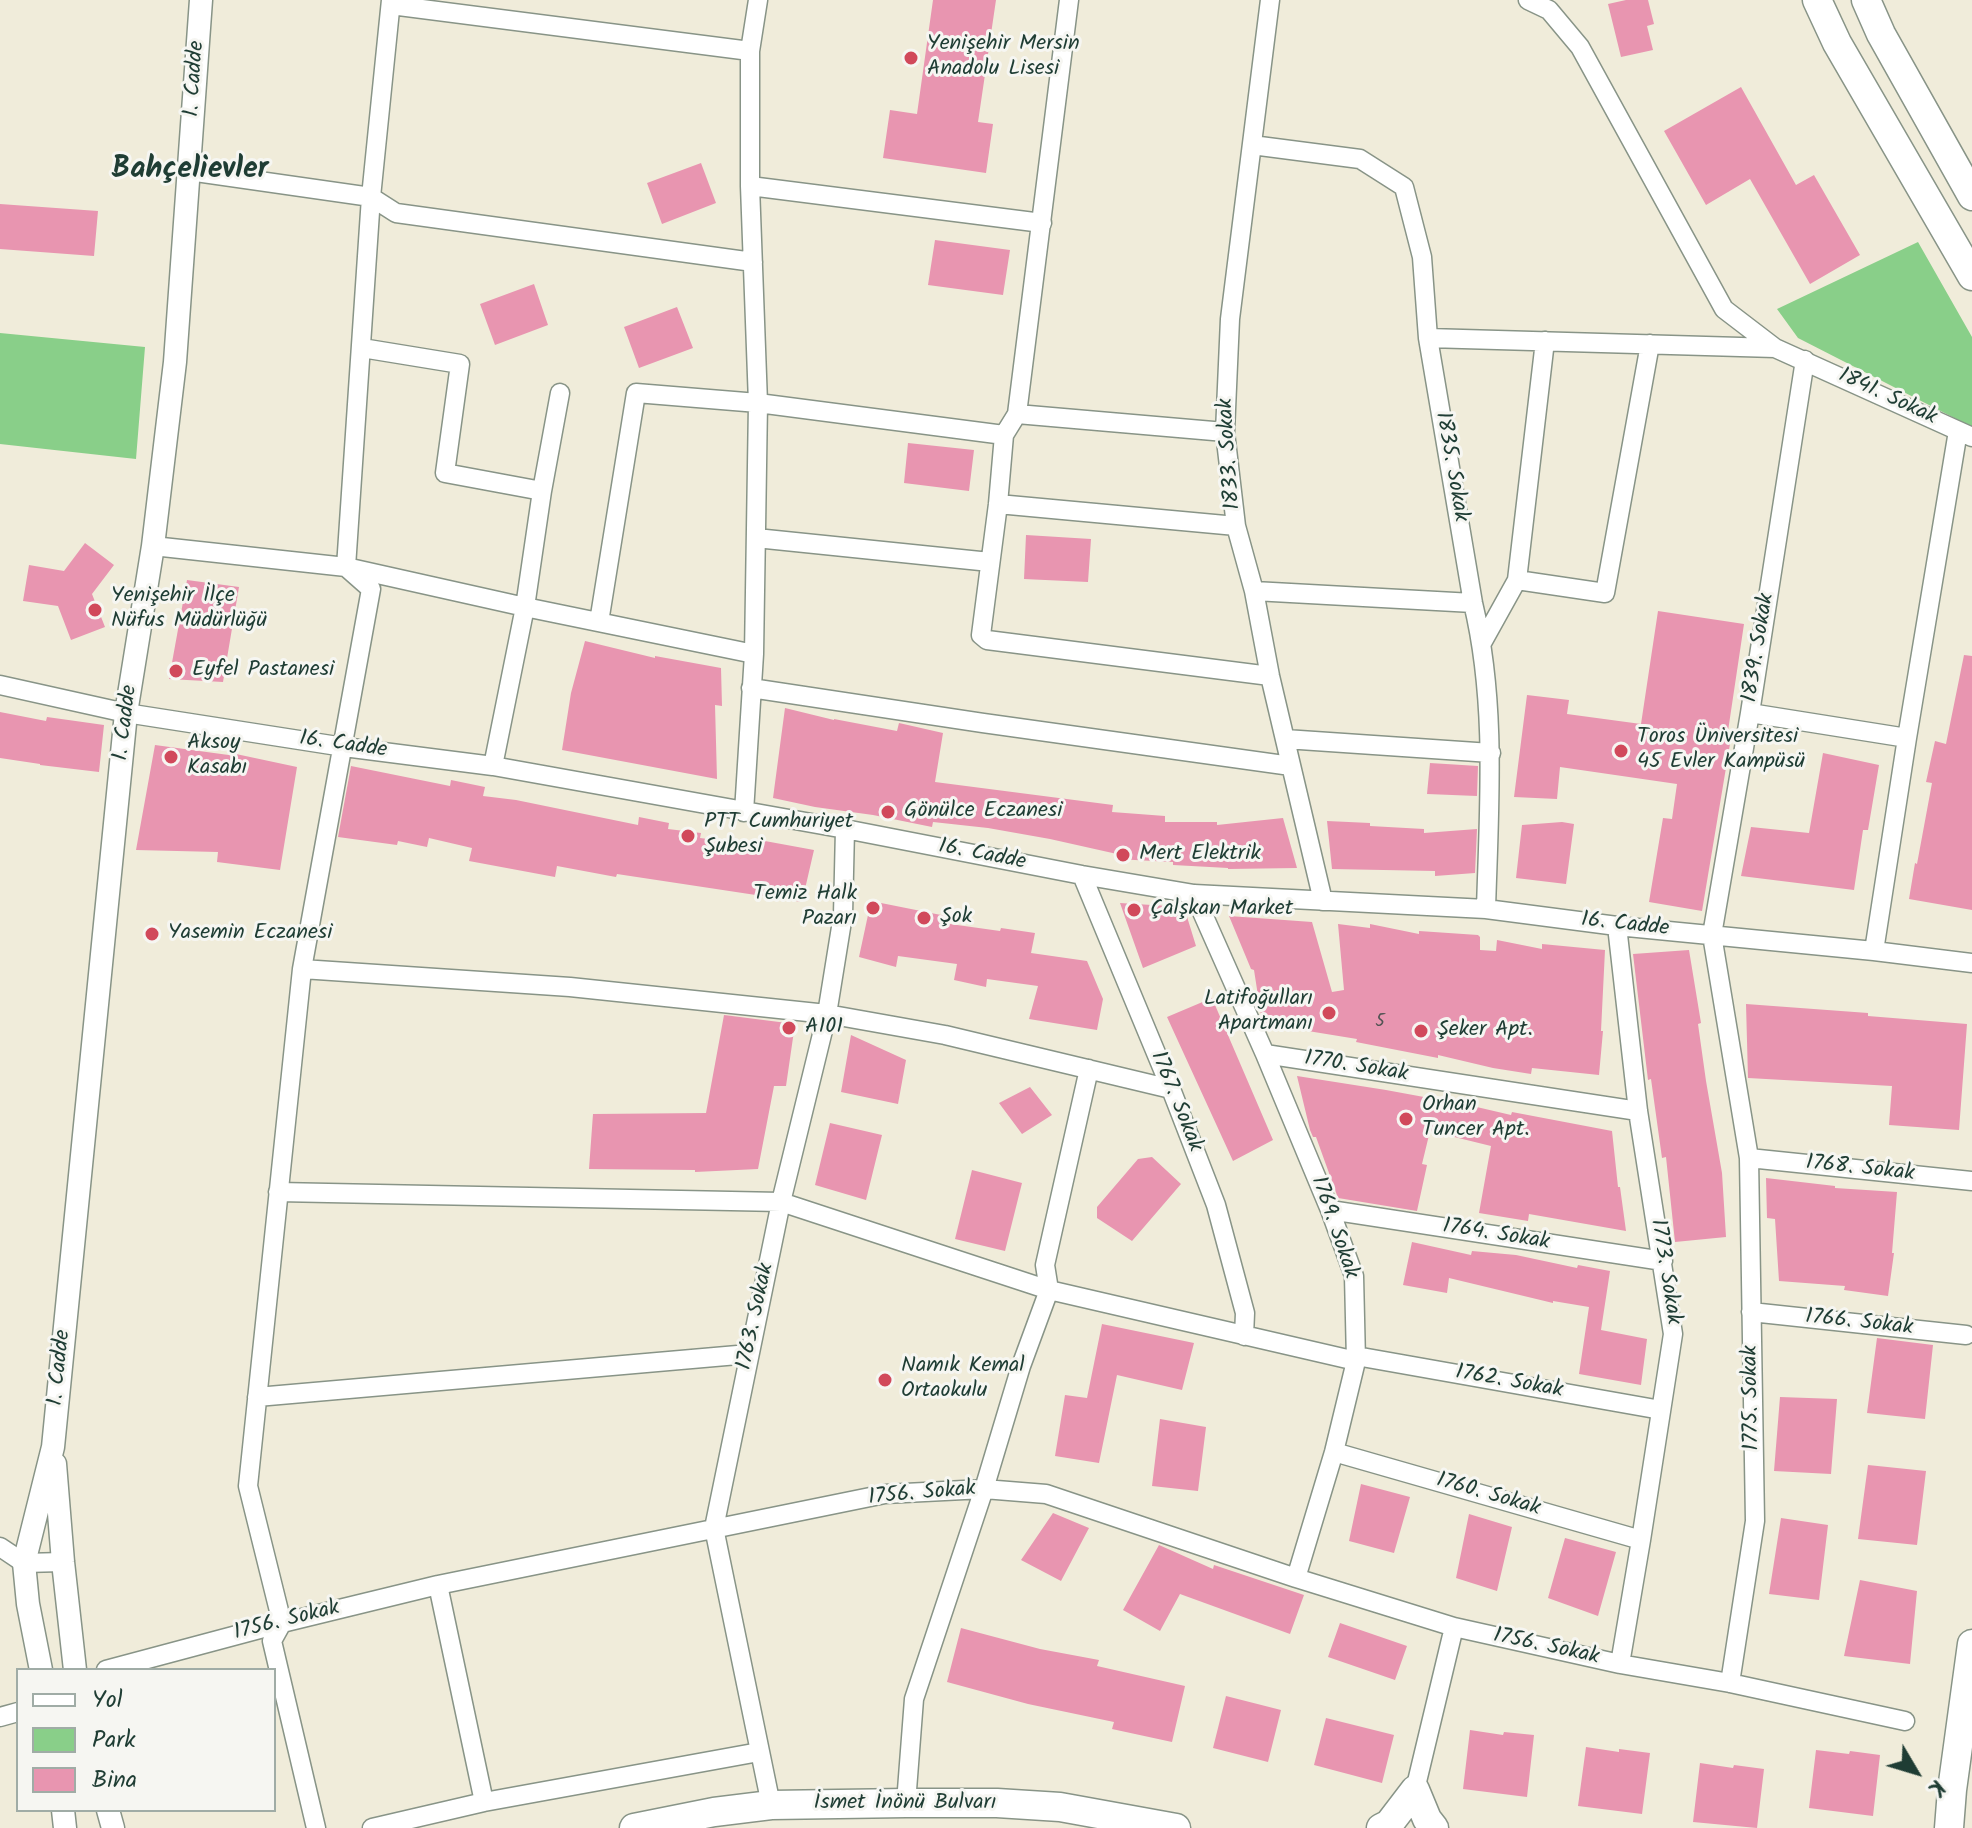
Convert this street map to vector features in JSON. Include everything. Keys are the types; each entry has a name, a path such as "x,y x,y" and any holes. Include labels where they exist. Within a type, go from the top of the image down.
{"main road":[{"path":"1817,0 1837,43 1972,276"},
{"path":"1866,0 1881,34 1972,196"},
{"path":"1949,1828 1972,1644"},
{"path":"1381,1828 1389,1824 1415,1790"},
{"path":"1415,1790 1434,1828"},
{"path":"1931,1828 1952,1790"},
{"name":"İsmet İnönü Bulvarı","path":"634,1828 714,1812 771,1805 997,1803 1060,1807 1176,1828"}],"street":[{"name":"1. Cadde","path":"41,1668 28,1604 24,1563 53,1447 126,713 153,546 175,362 201,0"},
{"path":"744,812 754,654 756,538 758,403 750,186 750,51 758,0"},
{"path":"1069,0 1017,414 1004,435 981,635 987,640 1270,676"},
{"name":"1833. Sokak","path":"1270,0 1230,319 1225,432 1236,526 1254,591 1270,676 1323,901"},
{"name":"1841. Sokak","path":"1528,0 1557,5 1724,309 1775,348 1965,434 1907,738 1874,951"},
{"path":"346,567 371,197 391,3 750,51"},
{"name":"1835. Sokak","path":"1252,145 1360,159 1404,187 1422,257 1428,338 1482,643 1491,753 1486,909"},
{"path":"189,171 371,197 396,213 753,262"},
{"path":"750,186 1042,223"},
{"path":"1428,338 1775,348"},
{"path":"1482,643 1517,580 1545,341"},
{"path":"1517,580 1605,593 1650,344"},
{"path":"362,348 460,364 445,473 542,491"},
{"name":"1839. Sokak","path":"1712,935 1805,360"},
{"path":"493,766 525,607 560,393"},
{"path":"599,622 636,393 758,403 1004,435"},
{"path":"1017,414 1225,432"},
{"path":"998,504 1236,526"},
{"path":"756,538 990,562"},
{"path":"153,546 346,567 754,654"},
{"path":"316,1828 272,1641 282,1623 248,1486 302,969 371,589 346,567"},
{"path":"1254,591 1473,603"},
{"name":"16. Cadde","path":"0,685 126,713 344,747 493,766 1194,894 1486,909 1617,926 1972,963"},
{"path":"751,688 1291,766"},
{"path":"1750,713 1907,738"},
{"path":"1285,739 1491,753"},
{"name":"1763. Sokak","path":"771,1805 714,1528 781,1202 827,1014 843,915 845,829"},
{"name":"1767. Sokak","path":"1082,875 1216,1205 1245,1313 1244,1336"},
{"name":"1769. Sokak","path":"1194,894 1265,1054 1354,1276 1356,1359 1334,1452 1296,1578"},
{"name":"1773. Sokak","path":"1617,926 1638,1111 1673,1334 1620,1664"},
{"name":"1775. Sokak","path":"1712,935 1749,1158 1755,1521 1730,1683"},
{"path":"302,969 570,987 827,1014 945,1035 1171,1089"},
{"name":"1770. Sokak","path":"1265,1054 1638,1111"},
{"path":"906,1803 914,1699 984,1489 1021,1366 1049,1290 1045,1265 1089,1069"},
{"name":"1768. Sokak","path":"1749,1158 1972,1181"},
{"name":"1762. Sokak","path":"278,1192 781,1202 1049,1290 1356,1359 1661,1410"},
{"name":"1764. Sokak","path":"1330,1210 1663,1261"},
{"name":"1766. Sokak","path":"1751,1312 1966,1335"},
{"path":"257,1397 749,1354"},
{"name":"1. Cadde","path":"53,1447 75,1668"},
{"name":"1760. Sokak","path":"1334,1452 1641,1540"},
{"name":"1756. Sokak","path":"113,1668 438,1585 714,1528 885,1494 984,1489 1046,1494 1454,1627 1620,1664 1730,1683"},
{"path":"0,1547 24,1563 63,1562"},
{"path":"438,1585 484,1802"},
{"path":"1415,1790 1454,1627"},
{"path":"1730,1683 1905,1721"},
{"path":"372,1828 484,1802 759,1752"}],"green space":[{"path":"1918,242 1972,337 1972,427 1798,338 1777,309"},
{"path":"0,333 145,347 136,459 0,444"}],"building":[{"path":"933,0 996,0 978,122 993,124 986,173 883,158 890,110 917,114"},
{"path":"1648,0 1654,24 1647,26 1653,50 1621,57 1608,4"},
{"path":"1741,87 1796,185 1814,175 1860,255 1810,284 1750,179 1706,205 1664,131"},
{"path":"701,163 716,203 662,224 647,183"},
{"path":"0,204 98,211 94,256 0,249"},
{"path":"935,240 1010,250 1003,295 928,285"},
{"path":"534,284 548,325 495,345 480,304"},
{"path":"677,307 693,348 639,368 624,327"},
{"path":"908,443 974,450 969,491 904,483"},
{"path":"1026,535 1091,539 1088,582 1024,579"},
{"path":"85,543 114,565 92,594 105,627 71,640 58,606 23,601 29,565 64,571"},
{"path":"187,580 239,587 223,682 169,679"},
{"path":"1658,611 1744,624 1728,731 1732,732 1702,911 1649,902 1663,818 1672,819 1677,784 1560,767 1557,799 1514,797 1527,695 1569,700 1567,714 1641,724"},
{"path":"585,641 655,658 721,668 722,706 715,705 717,779 562,750 571,693"},
{"path":"1964,655 1972,656 1972,910 1909,899 1932,783 1926,782 1935,741 1946,744"},
{"path":"785,708 897,731 899,723 943,733 935,782 1113,805 1112,812 1165,816 1165,822 1217,822 1217,825 1283,818 1297,868 1228,869 1116,859 1117,854 1050,839 933,822 932,827 773,798"},
{"path":"0,712 46,721 47,717 104,725 99,772 0,758"},
{"path":"155,745 236,754 297,767 280,870 217,862 218,852 136,850"},
{"path":"1823,753 1879,765 1868,830 1863,830 1854,890 1741,876 1751,827 1809,833"},
{"path":"1430,763 1478,766 1477,796 1427,794"},
{"path":"351,766 450,786 451,780 485,787 483,796 638,825 639,817 669,823 668,829 701,833 700,838 753,845 754,839 814,850 802,902 557,866 555,877 469,861 472,848 429,838 427,847 398,841 397,845 338,837"},
{"path":"1327,821 1424,829 1424,833 1477,829 1475,873 1435,876 1435,871 1332,869"},
{"path":"1574,824 1566,884 1516,878 1522,825"},
{"path":"871,901 951,917 950,924 1035,933 1031,953 1087,961 1103,999 1097,1030 1029,1019 1038,986 987,979 986,987 954,980 957,964 898,956 896,967 859,957"},
{"path":"1120,903 1184,907 1196,946 1143,968"},
{"path":"1229,916 1312,922 1332,992 1344,990 1338,924 1370,928 1370,924 1419,934 1419,931 1478,935 1480,950 1496,951 1497,940 1542,949 1542,944 1605,950 1599,1075 1532,1068 1531,1074 1265,1024 1254,970"},
{"path":"1689,950 1722,1173 1726,1237 1675,1242 1666,1157 1662,1158 1651,1079 1648,1080 1633,954"},
{"path":"1212,998 1273,1140 1233,1161 1167,1017"},
{"path":"1746,1004 1967,1024 1959,1130 1889,1125 1892,1086 1748,1078"},
{"path":"724,1015 795,1024 786,1086 774,1086 758,1169 695,1172 589,1169 593,1114 706,1113"},
{"path":"851,1035 906,1060 898,1104 841,1092"},
{"path":"1297,1076 1612,1131 1626,1231 1529,1214 1528,1221 1479,1213 1491,1146 1430,1131 1422,1164 1427,1165 1417,1211 1338,1198 1316,1137 1310,1130"},
{"path":"1030,1087 1052,1115 1022,1134 999,1103"},
{"path":"830,1123 882,1135 866,1200 815,1185"},
{"path":"1152,1157 1181,1184 1132,1241 1097,1218 1097,1207 1138,1159"},
{"path":"972,1170 1022,1183 1005,1251 955,1239"},
{"path":"1766,1178 1835,1188 1897,1192 1888,1296 1844,1290 1845,1286 1779,1281 1775,1219 1767,1218"},
{"path":"1412,1242 1471,1255 1472,1251 1516,1255 1577,1268 1578,1265 1610,1271 1601,1330 1647,1339 1641,1385 1579,1374 1589,1307 1553,1303 1449,1278 1447,1293 1403,1285"},
{"path":"1102,1324 1194,1343 1182,1390 1117,1375 1099,1463 1055,1456 1065,1395 1087,1398"},
{"path":"1877,1338 1933,1345 1925,1419 1867,1413"},
{"path":"1780,1397 1837,1399 1831,1474 1774,1471"},
{"path":"1160,1419 1206,1427 1198,1491 1152,1486"},
{"path":"1868,1465 1926,1471 1917,1545 1858,1539"},
{"path":"1361,1484 1410,1497 1394,1553 1349,1541"},
{"path":"1053,1513 1089,1528 1061,1581 1021,1560"},
{"path":"1469,1514 1512,1527 1497,1591 1456,1578"},
{"path":"1781,1518 1828,1525 1819,1600 1769,1594"},
{"path":"1565,1538 1616,1552 1598,1616 1548,1598"},
{"path":"1159,1545 1213,1569 1214,1565 1304,1595 1290,1634 1180,1594 1160,1631 1123,1610"},
{"path":"1860,1580 1917,1591 1910,1664 1844,1656"},
{"path":"1340,1623 1407,1646 1395,1680 1328,1657"},
{"path":"961,1628 1040,1649 1099,1660 1097,1666 1185,1686 1172,1742 1112,1729 1114,1722 1028,1704 947,1682"},
{"path":"1226,1696 1281,1710 1268,1762 1213,1748"},
{"path":"1326,1718 1394,1735 1382,1783 1314,1765"},
{"path":"1470,1730 1503,1735 1504,1732 1534,1735 1527,1797 1463,1789"},
{"path":"1586,1747 1650,1753 1642,1814 1578,1806"},
{"path":"1816,1750 1880,1755 1873,1816 1809,1808"},
{"path":"1700,1763 1764,1769 1757,1828 1693,1822"}],"place":[{"name":"Yenişehir Mersin Anadolu Lisesi","path":"911,58"},
{"name":"Yenişehir İlçe Nüfus Müdürlüğü","path":"95,610"},
{"name":"Eyfel Pastanesi","path":"176,671"},
{"name":"Toros Üniversitesi 45 Evler Kampüsü","path":"1621,751"},
{"name":"Aksoy Kasabı","path":"171,757"},
{"name":"Gönülce Eczanesi","path":"888,812"},
{"name":"PTT Cumhuriyet Şubesi","path":"688,836"},
{"name":"Mert Elektrik","path":"1123,855"},
{"name":"Temiz Halk Pazarı","path":"873,908"},
{"name":"Çalşkan Market","path":"1134,910"},
{"name":"Şok","path":"924,918"},
{"name":"Yasemin Eczanesi","path":"152,934"},
{"name":"Latifoğulları Apartmanı","path":"1329,1013"},
{"name":"A101","path":"789,1028"},
{"name":"Şeker Apt.","path":"1421,1031"},
{"name":"Orhan Tuncer Apt.","path":"1406,1119"},
{"name":"Namık Kemal Ortaokulu","path":"885,1380"}],"district":[{"name":"Bahçelievler","path":"190,172"}]}
